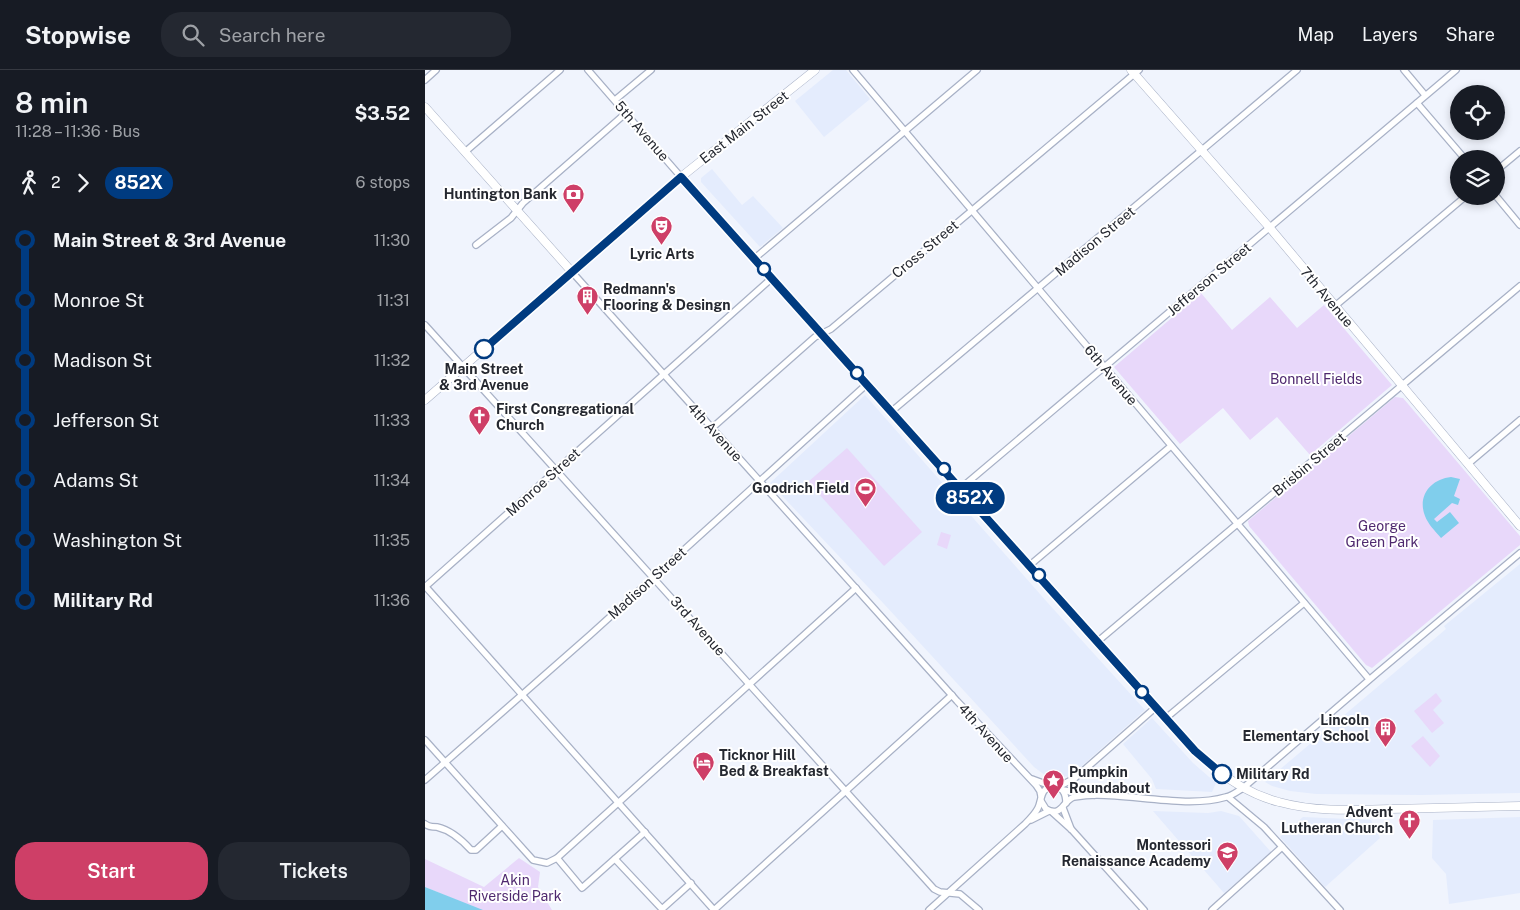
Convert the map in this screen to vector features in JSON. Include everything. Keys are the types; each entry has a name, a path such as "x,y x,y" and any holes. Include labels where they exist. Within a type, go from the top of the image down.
{"main road":[{"name":"East Main Street","path":"425,400 681,177 815,70"},
{"name":"7th Avenue","path":"1135,71 1270,228 1520,526"},
{"name":"4th Avenue","path":"425,107 572,272"},
{"name":"5th Avenue","path":"681,177 1097,642 1208,763 1243,788 1279,802 1304,807 1341,810 1520,806"}],"street":[{"path":"425,80 436,70"},
{"path":"465,152 560,70"},
{"name":"5th Avenue","path":"588,70 681,177"},
{"path":"615,100 651,70"},
{"name":"6th Avenue","path":"853,70 1369,679"},
{"path":"755,258 977,70"},
{"name":"Madison Street","path":"892,411 1297,70"},
{"path":"1404,70 1425,95"},
{"name":"Jefferson Street","path":"961,488 1456,70"},
{"name":"Cross Street","path":"712,428 813,338 831,329 1135,71"},
{"path":"1417,103 1457,150"},
{"path":"476,245 511,218 517,210 626,112"},
{"path":"1505,164 1520,151"},
{"path":"1335,306 1456,205"},
{"path":"1503,205 1520,225"},
{"name":"4th Avenue","path":"572,272 951,695 1040,791 1041,799"},
{"name":"Monroe Street","path":"425,586 772,278"},
{"name":"Brisbin Street","path":"1097,642 1520,286"},
{"name":"3rd Avenue","path":"425,325 934,889 940,892 960,894 979,910"},
{"name":"Madison Street","path":"425,780 867,384"},
{"path":"1468,464 1520,420"},
{"path":"1030,565 1171,446"},
{"path":"1025,824 1041,814 1057,811 1075,797 1094,795 1195,801 1228,797 1243,788 1369,679 1520,554"},
{"path":"425,586 714,910 951,695"},
{"path":"425,740 533,860 547,863 557,858 856,588"},
{"path":"1166,718 1304,603"},
{"path":"929,910 1025,824 1036,811 1044,791 1057,788 1075,778 1156,707"},
{"name":"4th Avenue","path":"1027,777 1071,792 1089,792 1094,795"},
{"path":"1057,788 1066,798 1063,813 1072,830"},
{"path":"1228,797 1257,820 1340,910"},
{"path":"1041,799 1043,806 1072,830 1144,910"},
{"path":"425,824 430,828 437,827 461,839 471,850 476,850 502,826"},
{"path":"557,858 582,888 645,832"},
{"path":"1212,910 1282,847"},
{"path":"615,859 662,909 691,883"}],"shaded area":[{"path":"833,70 846,70 870,99 824,137 795,101"},
{"path":"712,169 742,205 753,196 783,228 760,247 701,182 701,178"},
{"path":"865,395 1145,710 1068,778 1066,776 1059,781 1046,776 1034,767 770,483"},
{"path":"1520,564 1520,793 1421,795 1316,794 1290,791 1265,782 1446,629 1444,626"},
{"path":"1152,718 1193,763 1216,783 1212,792 1156,789 1152,779 1123,744"},
{"name":"Montessori Renaissance Academy","path":"1153,811 1208,813 1221,811 1239,816 1271,852 1224,893"},
{"path":"1303,817 1371,820 1380,838 1325,887 1280,837"},
{"path":"1520,817 1520,893 1449,904 1446,874 1432,858 1433,820"}],"green space":[{"name":"Bonnell Fields","path":"1201,293 1232,330 1270,297 1297,328 1324,305 1392,385 1310,455 1277,417 1250,440 1223,408 1180,444 1114,367"},
{"name":"George Green Park","path":"1395,397 1403,398 1520,536 1520,545 1372,668 1366,665 1249,526 1248,521"},
{"name":"Goodrich Field","path":"847,448 922,532 884,566 808,482"},
{"path":"941,532 951,535 947,549 937,545"},
{"path":"1436,693 1442,701 1433,710 1444,723 1432,733 1414,711"},
{"path":"1423,736 1440,756 1430,767 1411,746"},
{"name":"Akin Riverside Park","path":"519,858 540,872 538,887 552,910 480,910 425,887 425,859 484,887"}],"water":[{"path":"1451,477 1460,479 1454,496 1460,499 1458,505 1452,503 1434,519 1437,522 1450,512 1459,523 1441,538 1426,519 1423,509 1424,495 1437,481"},
{"path":"425,887 483,910 425,910"}],"bus line":[{"name":"852X","path":"484,349 681,177 1195,751 1222,774"}],"place":[{"name":"Huntington Bank","path":"573,213"},
{"name":"Lyric Arts","path":"662,245"},
{"name":"Redmann's Flooring & Desingn","path":"587,316"},
{"name":"Main Street & 3rd Avenue","path":"484,349"},
{"name":"First Congregational Church","path":"480,436"},
{"name":"Goodrich Field","path":"865,507"},
{"name":"Lincoln Elementary School","path":"1385,747"},
{"name":"Military Rd","path":"1222,774"},
{"name":"Ticknor Hill Bed & Breakfast","path":"703,782"},
{"name":"Pumpkin Roundabout","path":"1053,799"},
{"name":"Advent Lutheran Church","path":"1409,839"},
{"name":"Montessori Renaissance Academy","path":"1227,872"}]}
